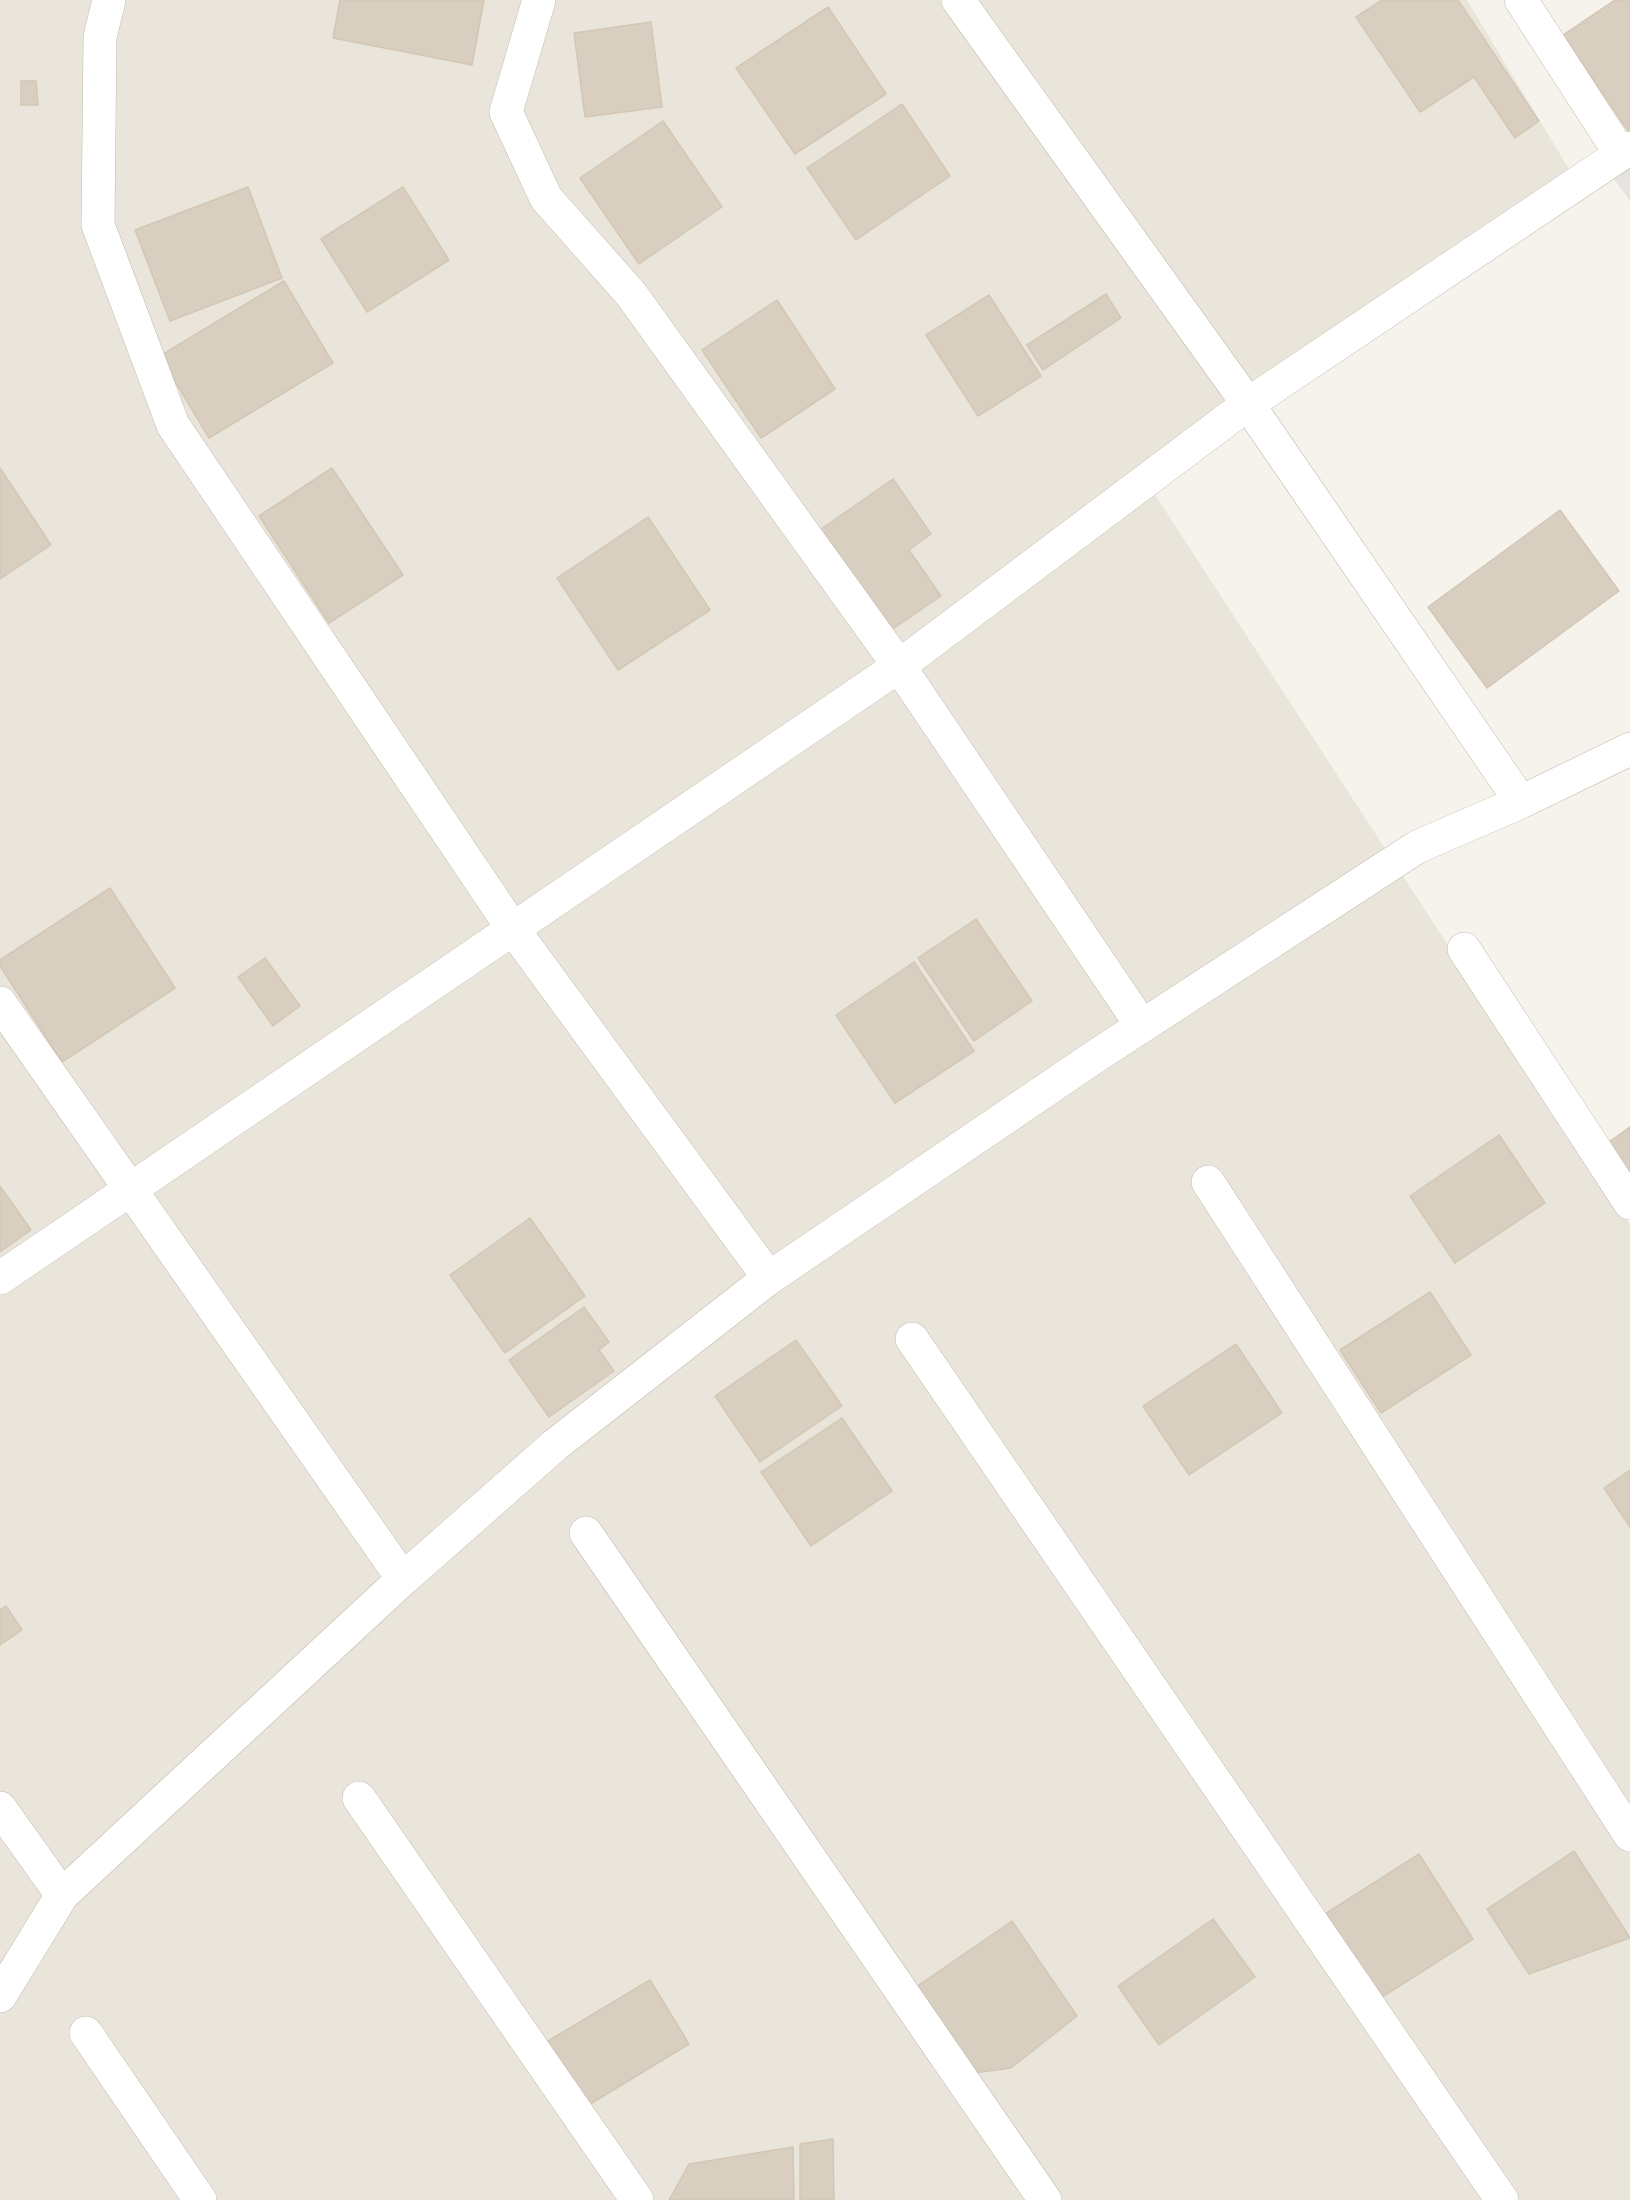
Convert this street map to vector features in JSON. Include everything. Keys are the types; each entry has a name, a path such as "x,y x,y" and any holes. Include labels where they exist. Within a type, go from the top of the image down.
{"street":[{"path":"110,0 100,37 98,225 173,425 513,928 769,1278"},
{"path":"539,0 506,112 546,198 631,294 899,666 1142,1026"},
{"path":"958,0 1248,404 1521,802"},
{"path":"0,1278 899,666 1248,404 1625,151 1521,0"},
{"path":"0,1996 62,1895 403,1580 555,1445 769,1278 1142,1026 1417,847 1521,802 1630,749"},
{"path":"1464,949 1630,1203"},
{"path":"0,1003 403,1580"},
{"path":"1208,1182 1630,1835"},
{"path":"912,1339 1502,2200"},
{"path":"586,1533 1045,2200"},
{"path":"359,1798 637,2200"},
{"path":"0,1808 62,1895"},
{"path":"86,2034 200,2200"}],"shaded area":[{"path":"0,0 1467,0 1575,179 1148,484 1630,1225 1630,2200 0,2200"},
{"path":"1630,159 1630,201 1609,172"}],"building":[{"path":"340,0 484,0 472,65 333,38"},
{"path":"1382,0 1458,0 1539,121 1515,138 1474,77 1420,112 1356,17"},
{"path":"1615,0 1630,0 1630,130 1628,131 1563,35"},
{"path":"828,7 886,94 795,154 736,68"},
{"path":"651,22 662,107 585,117 574,33"},
{"path":"21,81 36,81 38,105 21,105"},
{"path":"902,104 950,176 856,240 807,168"},
{"path":"663,121 722,207 639,264 580,178"},
{"path":"248,187 282,278 170,321 135,230"},
{"path":"403,187 449,260 367,312 321,239"},
{"path":"284,281 333,363 209,438 160,356"},
{"path":"1106,294 1121,318 1043,370 1027,345"},
{"path":"989,295 1041,376 978,416 926,335"},
{"path":"777,300 835,389 761,438 702,350"},
{"path":"0,468 51,545 0,579"},
{"path":"332,468 403,575 329,623 259,516"},
{"path":"893,479 931,534 909,550 941,596 884,635 814,534"},
{"path":"1560,510 1619,591 1487,688 1428,607"},
{"path":"648,517 710,610 618,670 557,578"},
{"path":"110,888 175,988 62,1062 0,966 0,960"},
{"path":"976,919 1032,1001 974,1041 918,958"},
{"path":"265,958 300,1006 273,1026 238,977"},
{"path":"914,962 974,1051 895,1103 836,1015"},
{"path":"1630,1127 1630,1178 1606,1144"},
{"path":"1499,1135 1545,1203 1455,1263 1410,1196"},
{"path":"0,1186 31,1230 0,1252"},
{"path":"530,1218 585,1296 505,1353 450,1275"},
{"path":"1430,1292 1471,1355 1381,1413 1340,1350"},
{"path":"584,1307 609,1342 599,1350 614,1371 549,1417 509,1360"},
{"path":"796,1340 842,1406 760,1462 715,1396"},
{"path":"1236,1344 1282,1413 1189,1475 1143,1406"},
{"path":"842,1418 892,1491 811,1546 761,1472"},
{"path":"1630,1470 1630,1527 1604,1488"},
{"path":"6,1606 22,1630 0,1645 0,1610"},
{"path":"1574,1851 1630,1938 1529,1974 1487,1909"},
{"path":"1419,1854 1473,1939 1376,2001 1322,1916"},
{"path":"1213,1919 1255,1977 1159,2045 1118,1986"},
{"path":"1012,1921 1077,2016 1011,2068 973,2073 916,1987"},
{"path":"650,1980 689,2044 587,2106 548,2041"},
{"path":"833,2139 834,2200 800,2200 800,2144"},
{"path":"793,2147 794,2200 669,2200 689,2164"}]}
